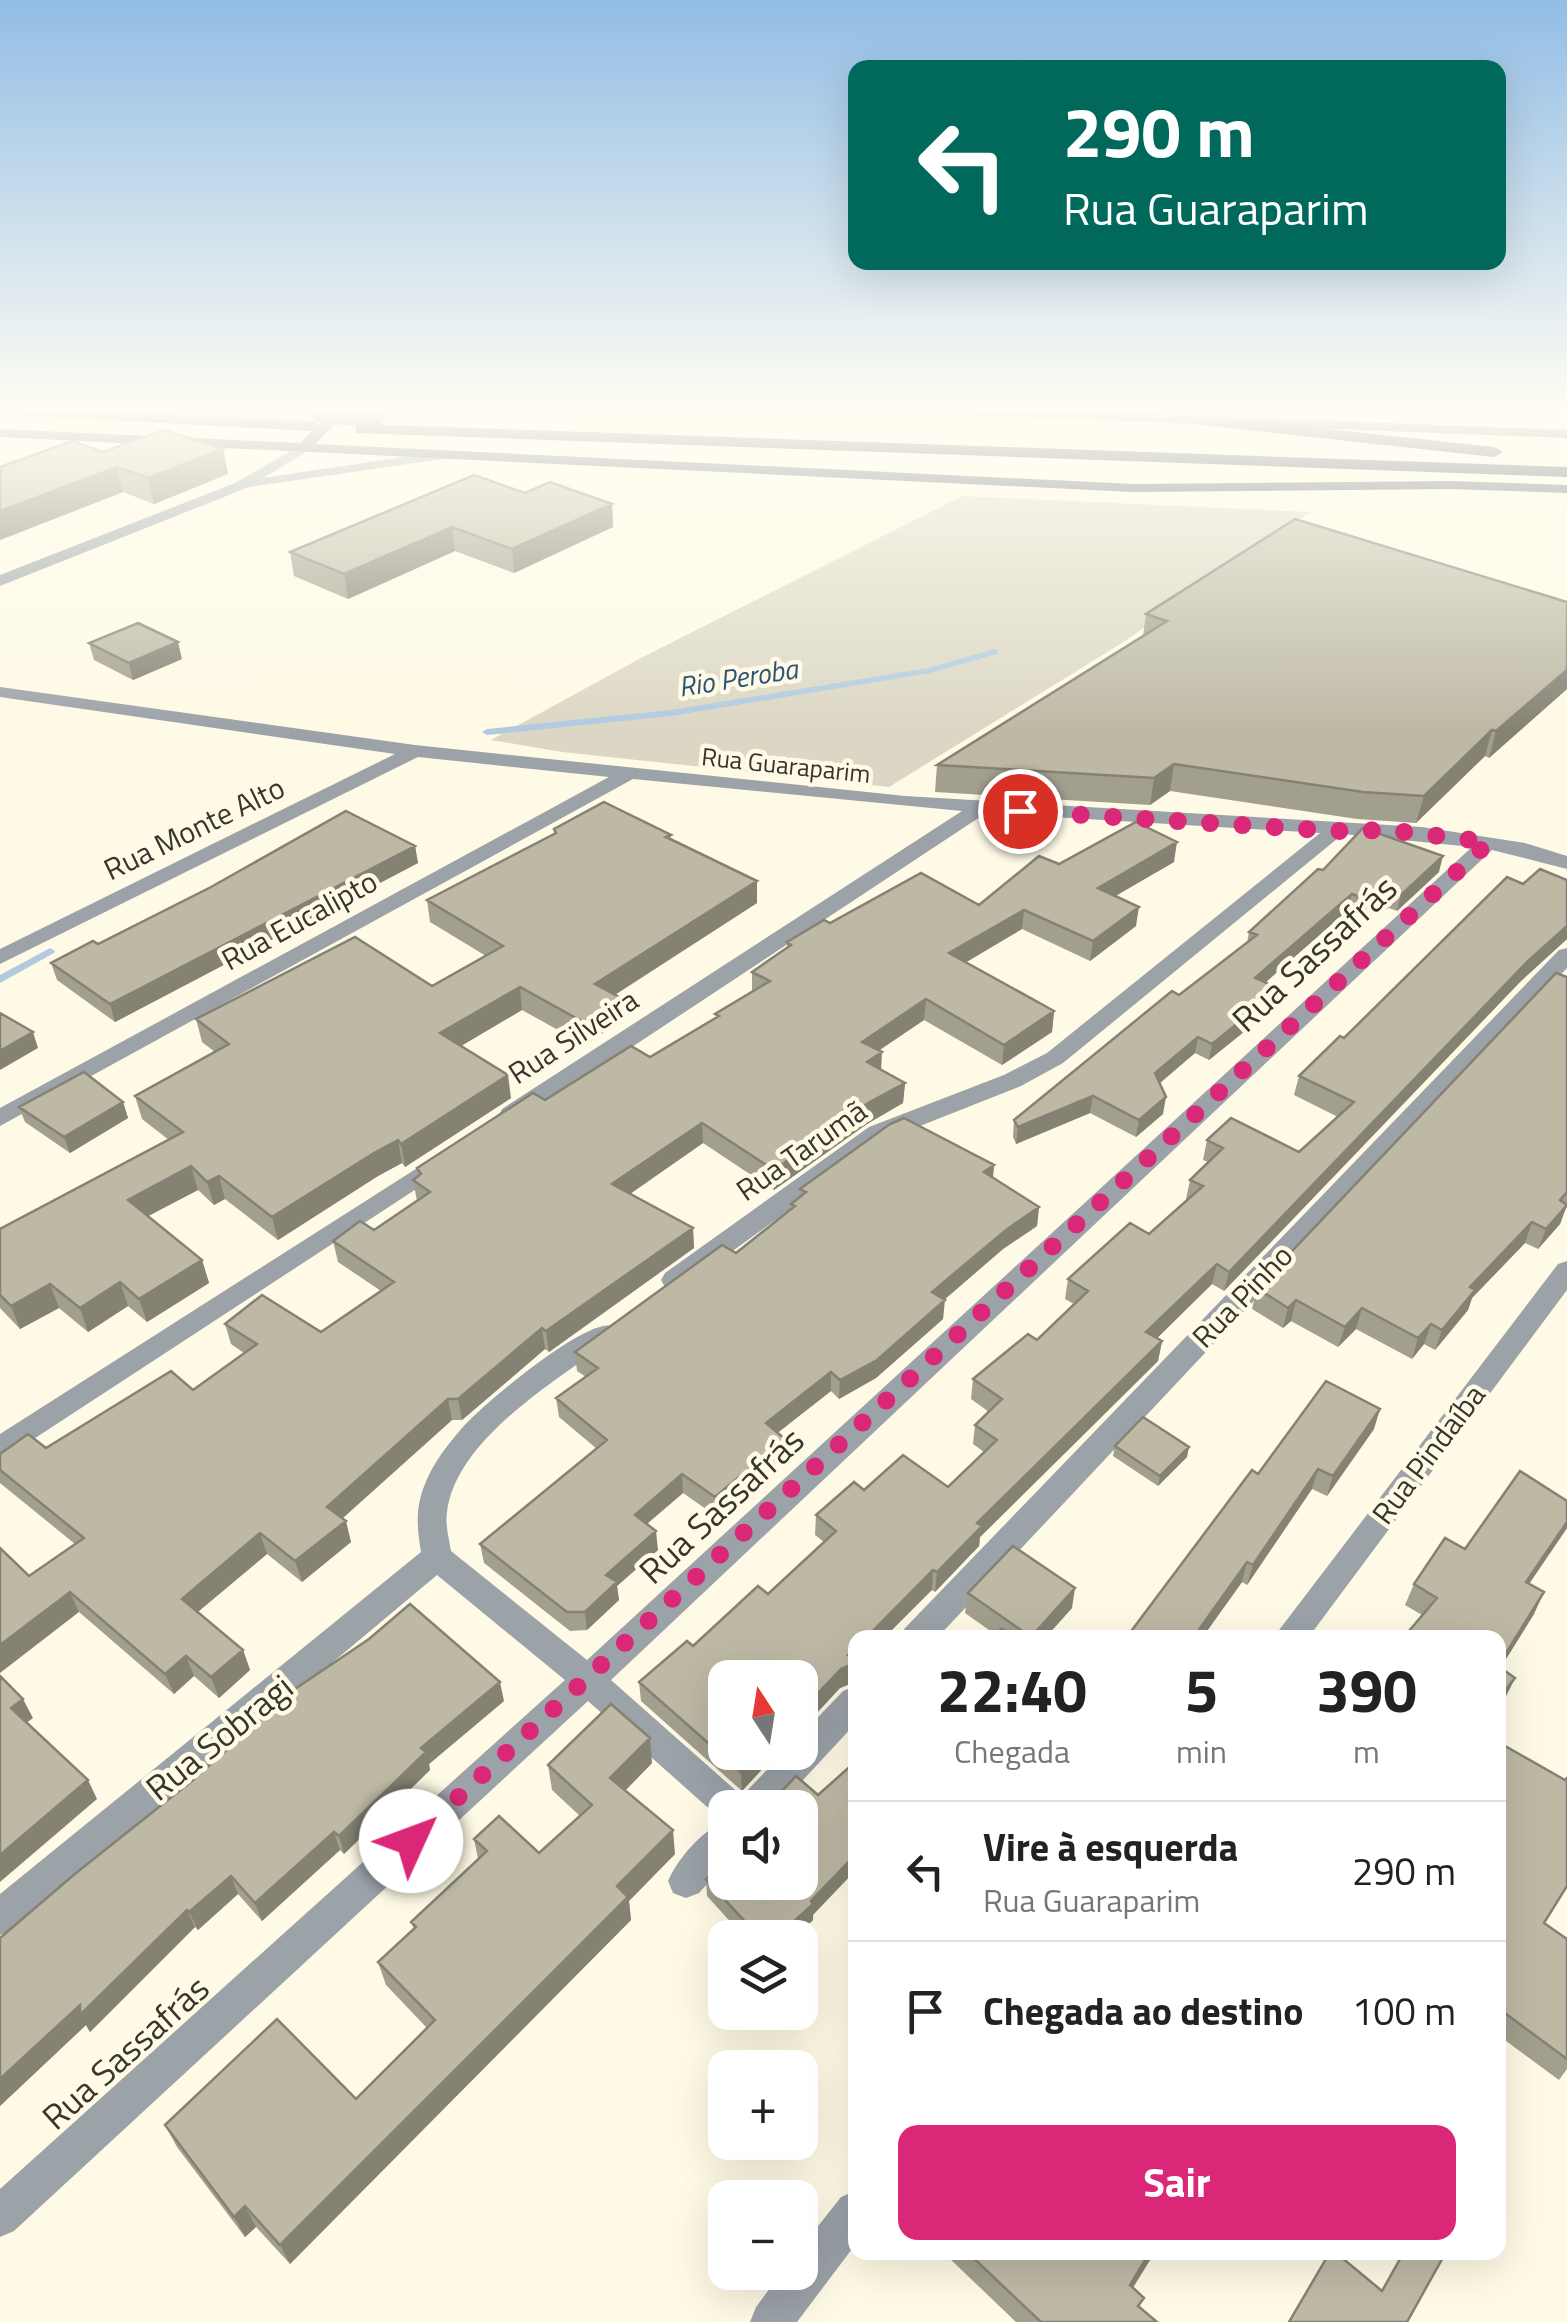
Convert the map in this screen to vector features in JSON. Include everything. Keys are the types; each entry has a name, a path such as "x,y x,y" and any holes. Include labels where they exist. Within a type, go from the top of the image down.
{"street":[{"path":"0,581 168,514"},
{"name":"Rua Guaraparim","path":"0,692 416,752 980,808 1335,831 1388,830 1489,842 1567,863"},
{"name":"Rua Monte Alto","path":"0,958 416,752"},
{"name":"Rua Eucalipto","path":"0,1118 627,775"},
{"name":"Rua Silveira","path":"0,1449 980,808"},
{"name":"Rua Tarumã","path":"654,1295 878,1133 1004,1086 1055,1058 1335,831"},
{"name":"Rua Sassafrás","path":"0,2217 588,1680 1489,842"},
{"name":"Rua Pinho","path":"924,1630 1567,955"},
{"name":"Rua Pindaíba","path":"1295,1630 1567,1270"},
{"path":"623,1318 528,1387 455,1457 439,1483 432,1513 438,1557 588,1680 710,1790"},
{"name":"Rua Sobragi","path":"0,1917 438,1557"},
{"path":"771,1790 848,1709"},
{"path":"686,1880 708,1856"},
{"path":"772,2322 848,2221"}],"shaded area":[{"path":"926,514 1307,514 1122,643 889,787 562,752 491,740 639,659"}],"building":[{"path":"380,514 589,514 512,549 452,527 344,574 290,552"},
{"path":"1295,519 1567,602 1567,670 1496,731 1492,730 1424,796 1363,792 1174,764 1154,778 937,765 1167,621 1146,614"},
{"path":"138,623 178,642 129,663 89,643"},
{"path":"604,802 757,881 595,984 621,998 583,1022 520,987 440,1033 508,1075 401,1144 398,1140 374,1153 272,1217 219,1176 207,1182 191,1166 128,1200 202,1260 139,1299 120,1282 80,1308 50,1284 11,1306 0,1295 0,1229 183,1132 135,1096 229,1044 196,1019 355,937 432,986 503,946 427,900 556,833 554,829"},
{"path":"346,811 415,846 110,1004 51,963 93,941 98,944 211,887"},
{"path":"1136,822 1177,842 1098,888 1139,907 1093,941 1024,910 949,953 1054,1011 1004,1045 926,999 862,1042 882,1052 867,1062 905,1083 868,1103 774,1170 702,1123 612,1184 693,1228 546,1331 542,1328 458,1399 448,1399 327,1507 346,1521 295,1561 260,1533 182,1599 243,1650 211,1677 186,1656 165,1674 70,1592 0,1645 0,1548 29,1576 84,1538 0,1470 0,1454 28,1434 46,1448 171,1371 193,1390 257,1344 225,1324 262,1295 321,1332 394,1282 333,1241 360,1221 374,1230 430,1192 413,1180 421,1174 417,1168 533,1093 545,1100 631,1046 650,1057 719,1016 715,1014 770,981 752,972 791,945 787,942 824,920 830,923 921,873 979,905 1039,856 1059,864"},
{"path":"1363,828 1443,856 1401,895 1393,892 1371,901 1352,894 1255,978 1280,989 1212,1044 1198,1037 1155,1073 1166,1097 1139,1120 1093,1096 1018,1127 1014,1120 1172,991 1179,995 1257,935 1249,932 1318,869 1323,870"},
{"path":"1540,869 1567,880 1567,926 1527,962 1229,1272 1217,1264 1146,1332 1162,1341 977,1523 982,1526 937,1572 933,1570 874,1630 848,1630 848,1666 818,1693 818,1660 708,1660 708,1743 639,1682 687,1641 693,1646 758,1586 768,1594 836,1531 816,1515 854,1482 864,1490 903,1455 948,1487 997,1440 975,1425 1002,1399 973,1379 1028,1334 1037,1340 1088,1291 1068,1279 1130,1223 1149,1234 1203,1186 1190,1180 1223,1148 1207,1140 1231,1118 1299,1152 1354,1102 1299,1076 1340,1036 1344,1038 1507,877 1523,884"},
{"path":"1556,973 1567,977 1567,1192 1560,1200 1567,1205 1546,1229 1532,1222 1470,1287 1475,1290 1442,1330 1431,1324 1418,1338 1362,1308 1345,1327 1296,1300 1288,1308 1257,1288"},
{"path":"0,1013 33,1032 0,1051"},
{"path":"84,1072 123,1102 64,1137 19,1107"},
{"path":"904,1118 994,1165 984,1172 1039,1207 932,1292 945,1300 877,1360 840,1380 831,1372 766,1423 785,1439 715,1497 682,1474 635,1515 656,1531 606,1575 617,1582 585,1612 567,1612 480,1544 607,1440 556,1398 598,1368 575,1352 722,1245 736,1253 795,1206 791,1204 806,1192 800,1189"},
{"path":"1326,1381 1380,1409 1333,1476 1318,1469 1253,1565 1247,1562 1199,1630 1132,1630 1252,1470 1258,1474"},
{"path":"1143,1417 1189,1447 1160,1476 1115,1446"},
{"path":"1520,1471 1567,1501 1567,1522 1526,1582 1544,1592 1506,1653 1506,1630 1410,1630 1437,1598 1414,1584 1445,1538 1465,1549"},
{"path":"1013,1546 1075,1588 1037,1630 1021,1630 968,1593"},
{"path":"410,1604 500,1682 421,1748 426,1752 339,1836 334,1832 255,1903 231,1876 187,1910 80,2015 80,2005 0,2079 0,1938 193,1780 295,1689 369,1639"},
{"path":"1506,1672 1515,1678 1506,1689"},
{"path":"0,1676 23,1699 11,1708 88,1780 0,1855"},
{"path":"611,1704 650,1738 610,1778 673,1830 617,1886 628,1897 280,2245 245,2206 234,2217 165,2125 277,2019 356,2099 435,2020 378,1962 416,1927 411,1922 487,1851 474,1839 499,1816 539,1853 592,1805 548,1765"},
{"path":"1506,1747 1567,1778 1567,1886 1544,1923 1567,1939 1567,2059 1506,2014"},
{"path":"848,1768 848,1862 818,1894 818,1795"},
{"path":"796,1776 812,1790 783,1790"},
{"path":"725,1900 812,1900 813,1904 796,1920 744,1920"},
{"path":"975,2260 1145,2260 1130,2285 1144,2298 1138,2306 1157,2322 1041,2322"},
{"path":"1325,2260 1345,2260 1382,2291 1399,2260 1442,2260 1407,2322 1289,2322"}],"waterway":[{"name":"Rio Peroba","path":"487,732 671,713 930,670 994,652"},
{"path":"0,980 50,951"}],"route":[{"path":"411,1841 1489,842 1388,830 1335,831 1020,811"}]}
